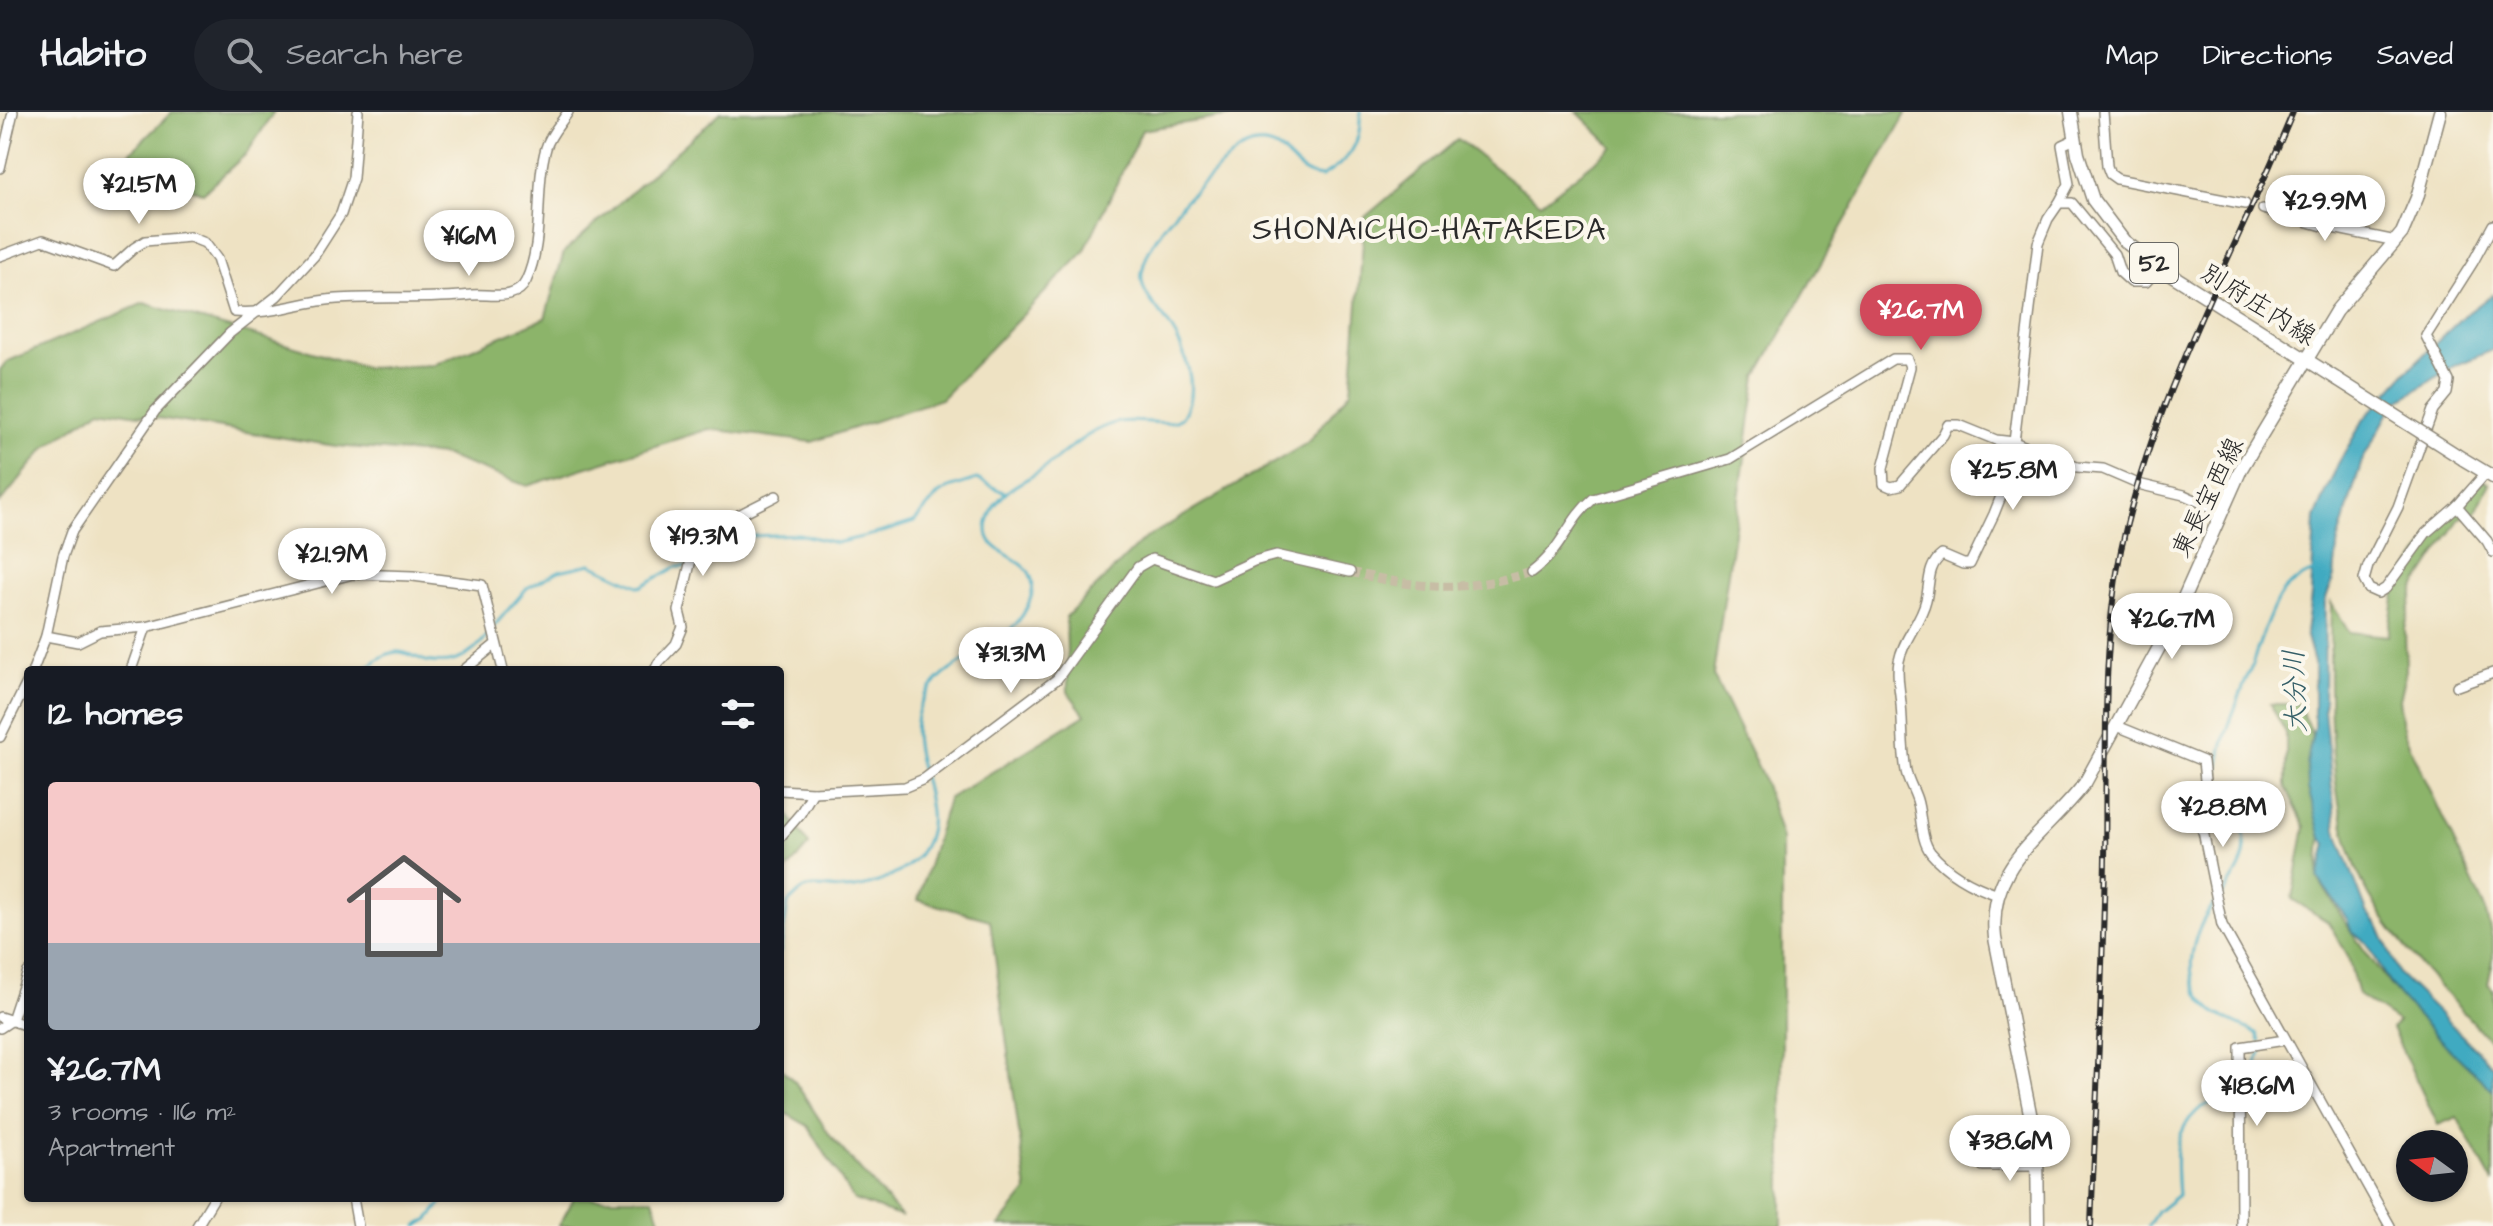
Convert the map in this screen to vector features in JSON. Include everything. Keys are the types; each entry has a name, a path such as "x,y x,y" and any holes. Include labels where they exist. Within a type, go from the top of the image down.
{"main road":[{"name":"別府庄内線","path":"2071,112 2088,188 2108,223 2124,241 2159,267 2489,475"},
{"name":"東長宝西線","path":"2038,1226 2037,1148 1995,938 1993,917 1998,895 2017,855 2070,803 2085,783 2174,620 2241,469 2305,359 2339,306 2396,241 2417,198 2440,112"}],"street":[{"path":"0,168 13,112"},
{"path":"35,666 46,636 63,556 72,531 155,411 230,333 277,296 314,256 341,214 353,178 358,112"},
{"path":"0,256 43,240 114,266 145,241 190,237 205,243 217,259 234,312 252,314 333,299 447,298 488,293 501,296 516,291 525,283 534,249 546,146 568,112"},
{"path":"2103,112 2107,166 2110,174 2117,179 2245,204"},
{"path":"1998,895 1979,889 1962,878 1932,854 1927,846 1917,798 1906,770 1897,681 1899,658 1926,601 1932,568 1942,555 1970,564 2019,451 2014,442 2038,243 2069,184 2062,145 2075,139"},
{"path":"2059,203 2072,203 2077,208 2112,251 2124,278 2131,282 2146,282 2159,267"},
{"path":"2263,209 2323,226 2396,241"},
{"path":"2489,475 2426,533 2386,588 2378,593 2369,589 2364,580 2368,566 2398,507 2433,410 2447,393 2449,381 2426,336 2493,225"},
{"path":"1532,572 1549,559 1582,508 1593,499 1730,459 1893,359 1907,359 1910,367 1883,468 1884,484 1891,487 1900,485 1948,425 1959,425 1996,440 2014,442 2077,467 2103,469 2138,484 2184,495 2222,512"},
{"path":"657,666 676,644 683,627 679,611 693,551 715,527 776,496"},
{"path":"2457,506 2493,552"},
{"path":"784,790 813,792 905,787 924,779 1057,679 1138,567 1152,559 1213,580 1254,561 1276,555 1350,572"},
{"path":"46,636 78,642 100,631 146,627 353,574 413,576 482,585 502,666"},
{"path":"132,666 146,627"},
{"path":"469,666 496,644"},
{"path":"2457,686 2493,673"},
{"path":"0,737 24,689"},
{"path":"2117,726 2203,761 2205,780 2200,816 2222,925 2390,1226"},
{"path":"784,832 813,792"},
{"path":"0,1028 12,1020 24,984"},
{"path":"0,1017 24,1024"},
{"path":"2241,1226 2240,1047 2285,1040"},
{"path":"1983,1166 2037,1166"},
{"path":"197,1226 212,1202"},
{"path":"354,1202 358,1226"}],"green space":[{"path":"172,112 274,112 247,153 203,193 178,185 130,153"},
{"path":"721,112 1255,112 1142,130 1084,252 941,399 812,442 709,429 527,486 443,455 336,446 101,409 46,447 0,503 0,370 6,362 144,303 367,368 433,365 545,318 564,252"},
{"path":"1577,112 1907,112 1757,376 1713,675 1762,775 1782,839 1782,1226 999,1226 1027,1191 990,920 918,900 948,799 1085,715 1068,692 1066,617 1143,540 1307,443 1351,391 1365,217 1458,139 1541,203 1613,147"},
{"path":"2483,480 2490,483 2475,514 2460,518 2414,589 2405,629 2406,670 2399,700 2404,733 2485,909 2493,941 2488,984 2493,989 2493,1044 2411,954 2369,895 2344,828 2337,791 2330,675 2331,603 2349,632 2388,636 2396,587 2452,507"},
{"path":"2270,704 2299,704 2312,735 2307,766 2321,838 2318,878 2352,933 2390,985 2493,1087 2493,1183 2468,1137 2468,1130 2464,1130 2457,1117 2438,1125 2392,1029 2398,1022 2358,995 2347,954 2328,922 2292,899 2305,827 2286,787 2286,733"},
{"path":"784,811 786,811 809,845 784,873"},
{"path":"784,1072 795,1082 831,1137 902,1217 854,1200 808,1126 784,1112"},
{"path":"572,1202 654,1202 662,1226 559,1226"}],"water":[{"path":"2493,294 2493,350 2454,366 2393,405 2362,461 2338,539 2334,576 2325,602 2324,710 2336,830 2367,912 2379,927 2399,974 2493,1066 2493,1091 2392,987 2370,949 2352,933 2347,919 2318,878 2327,844 2321,838 2308,788 2307,763 2314,727 2314,662 2306,633 2315,518 2338,464 2364,419 2412,366 2465,315"}],"waterway":[{"path":"784,928 788,903 802,891 815,887 862,887 881,881 914,860 926,842 930,823 929,804 916,744 916,724 921,704 932,687 946,674 1010,630 1023,615 1031,597 1032,582 1028,571 992,544 988,535 988,522 995,505 1012,488 1079,441 1108,425 1127,421 1164,423 1183,416 1190,394 1185,357 1169,325 1147,294 1142,280 1145,260 1158,236 1194,191 1228,160 1249,146 1267,144 1276,147 1302,170 1322,177 1352,150 1359,134 1360,112"},
{"path":"494,626 527,588 559,571 591,564 640,587 676,567 699,566 718,557 731,544 751,536 799,534 836,543 914,522 939,494 977,479 1005,493"},
{"path":"2219,899 2242,863 2245,843 2238,822 2218,796 2219,765 2226,734 2275,604 2290,585 2313,572"},
{"path":"369,666 383,656 396,652 426,661 455,661 470,653 490,632"},
{"path":"2214,904 2195,943 2192,957 2194,985 2211,1009 2257,1033 2260,1041"},
{"path":"2244,1086 2250,1081 2263,1048"},
{"path":"2148,1226 2157,1212 2178,1195 2177,1150 2189,1120 2201,1108 2238,1091"},
{"path":"417,1226 429,1219 443,1202"}],"tunnel":[{"path":"1350,572 1399,582 1441,586 1483,583 1532,572"}],"railway":[{"path":"2091,1226 2103,950 2106,703 2110,626 2121,550 2135,493 2174,382 2293,112"}],"district":[{"name":"SHONAICHO-HATAKEDA","path":"1430,229"}],"water label":[{"name":"大分川","path":"2294,691"}]}
